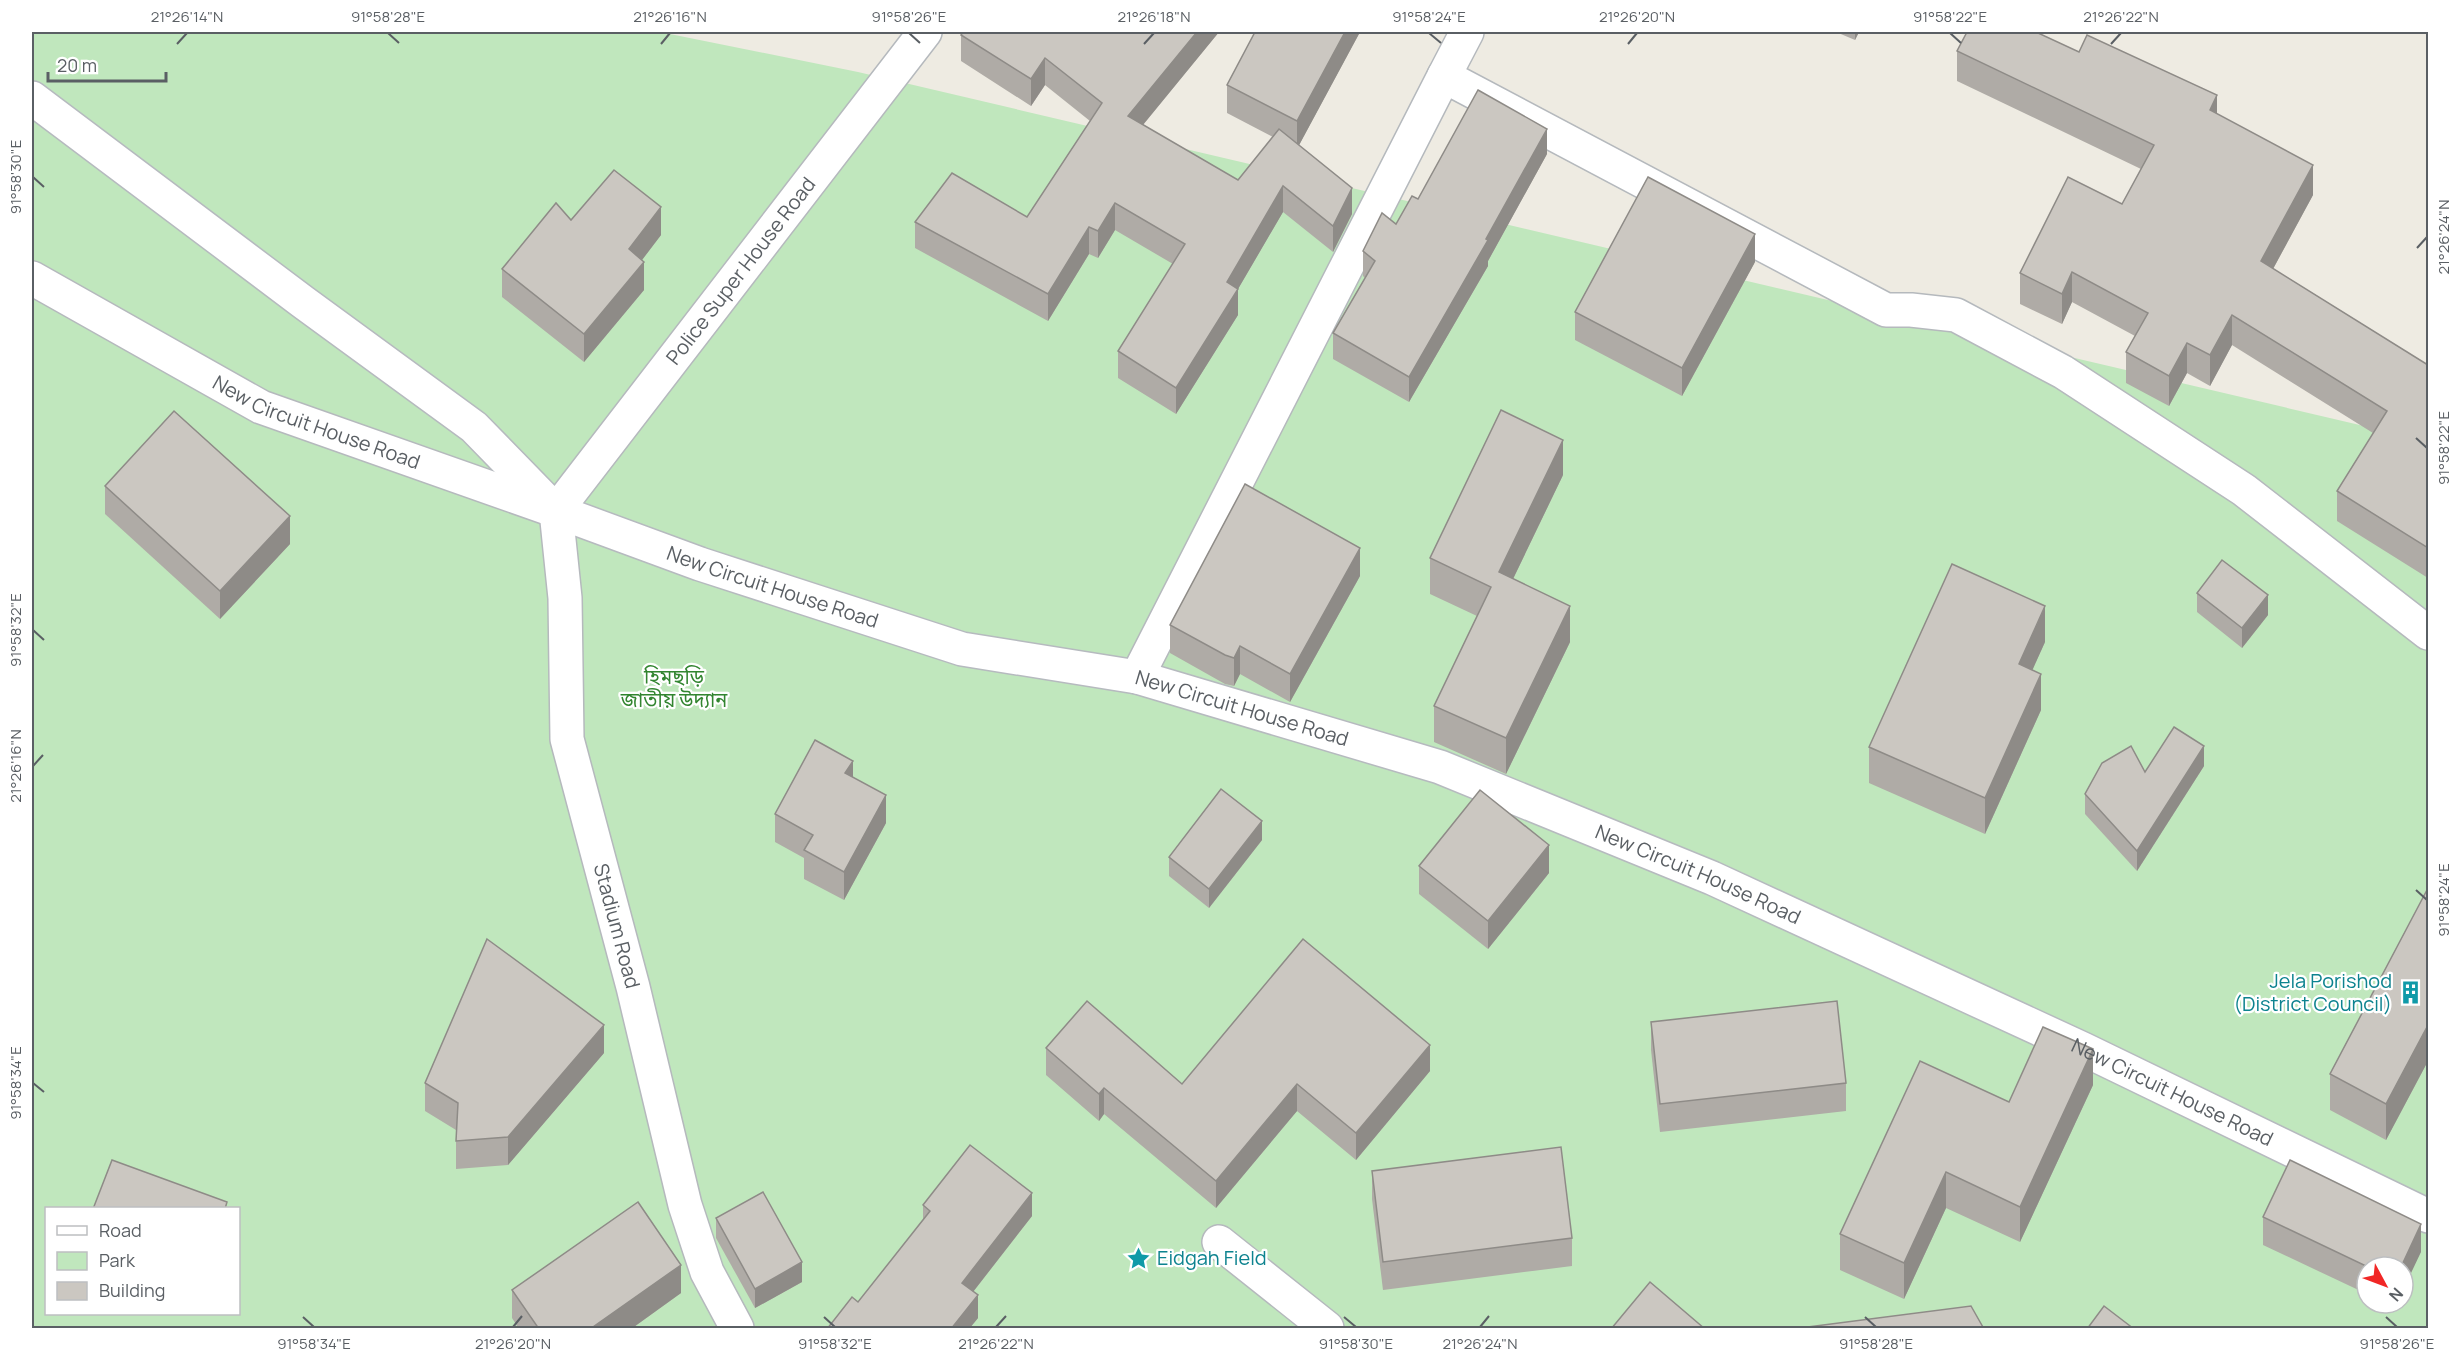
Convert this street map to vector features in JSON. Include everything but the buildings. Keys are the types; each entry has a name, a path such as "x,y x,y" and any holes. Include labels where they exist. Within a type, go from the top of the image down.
{"street":[{"name":"Police Super House Road","path":"556,511 925,32"},
{"path":"1137,677 1467,32"},
{"path":"1444,76 1886,310 1956,315 2053,367 2244,490 2428,633"},
{"path":"32,98 303,302 474,427 556,511"},
{"name":"New Circuit House Road","path":"32,278 261,407 700,564 962,650 1137,677 1440,767 1712,878 2093,1054 2428,1216"},
{"name":"Stadium Road","path":"556,511 564,598 567,739 633,987 685,1205 707,1272 737,1329"},
{"path":"1218,1242 1327,1329"}],"green space":[{"name":"হিমছড়ি জাতীয় উদ্যান","path":"32,32 660,32 858,72 2428,441 2428,1328 32,1328"}],"place":[{"name":"Jela Porishod (District Council)","path":"2410,992"},
{"name":"Eidgah Field","path":"1139,1258"}]}
